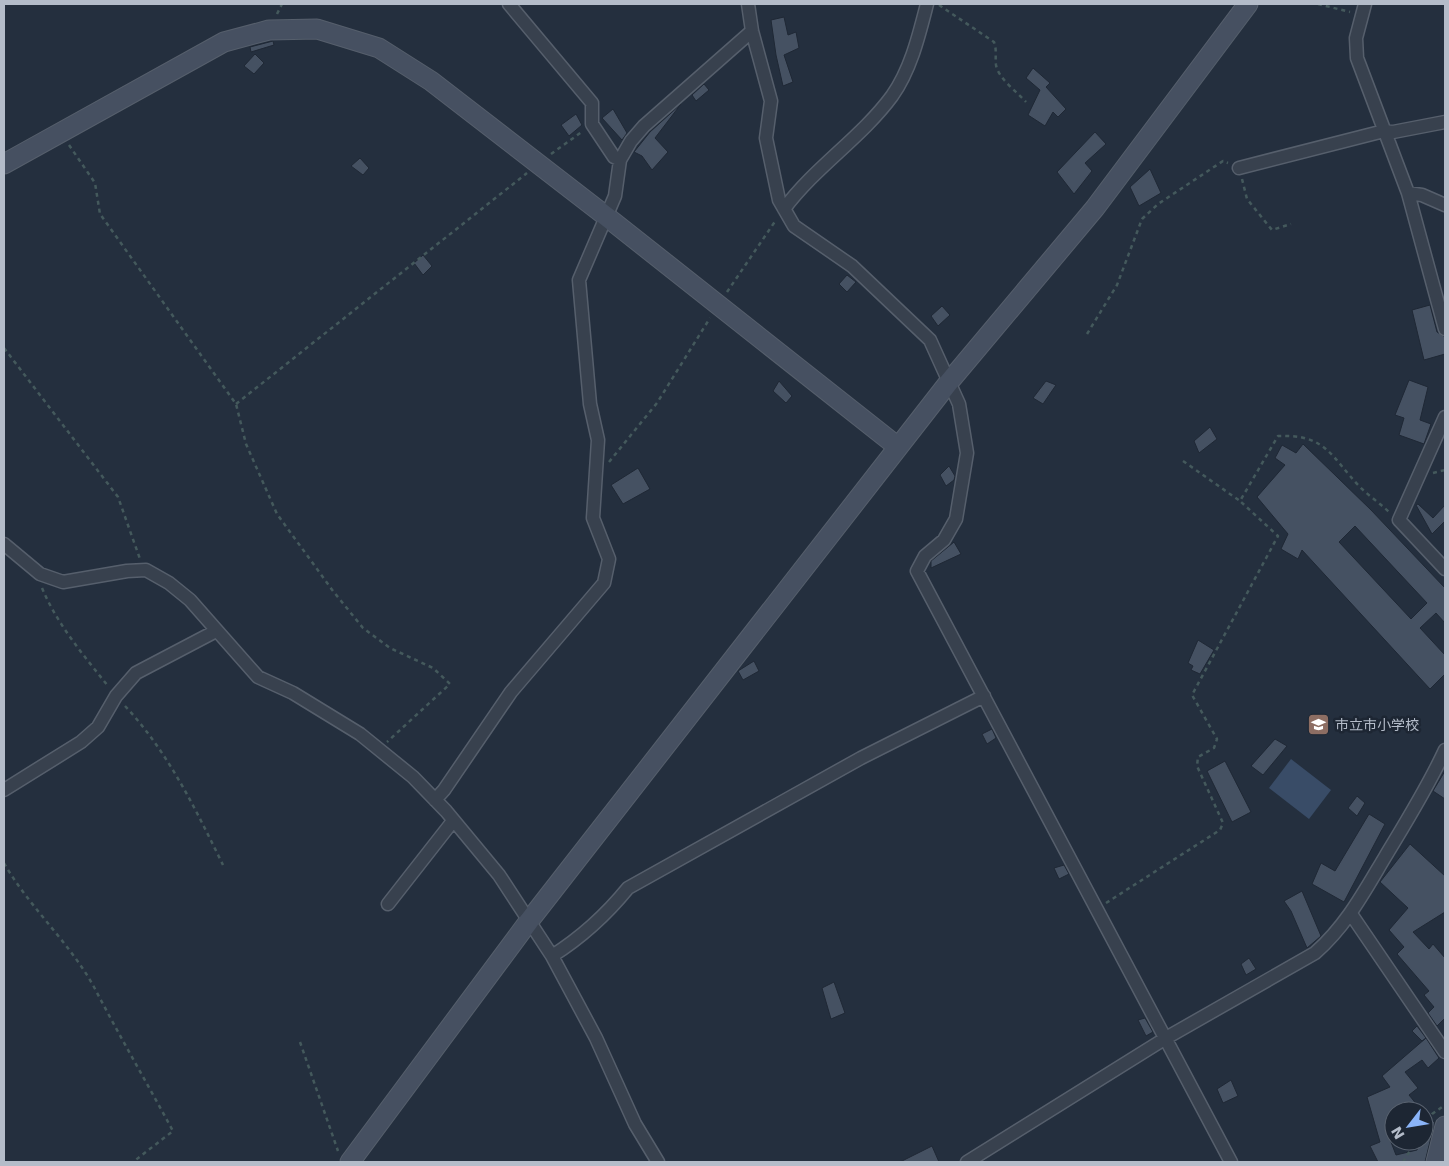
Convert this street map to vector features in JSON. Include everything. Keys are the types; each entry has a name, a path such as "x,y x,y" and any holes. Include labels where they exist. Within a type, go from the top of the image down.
{"street":[{"path":"509,4 592,103 592,124 614,157 620,160"},
{"path":"748,4 752,31 771,101 766,138 779,200 794,226 852,266 930,340 961,412 967,453 956,519 944,540 925,556 917,571 1232,1162"},
{"path":"784,208 797,190 860,132 893,95 916,47 927,4"},
{"path":"344,1158 949,382 1095,208 1248,4"},
{"path":"1363,9 1356,38 1357,58 1408,193 1445,329"},
{"path":"4,164 224,42 269,30 317,29 379,48 431,81 607,217 898,447"},
{"path":"435,800 444,790 511,692 604,583 609,559 593,518 598,440 590,404 579,280 607,217 614,196 620,160 631,141 644,126 752,31"},
{"path":"1239,168 1384,131 1393,132 1445,122"},
{"path":"1408,193 1422,195 1445,205"},
{"path":"1445,417 1399,520 1445,569"},
{"path":"4,544 40,574 63,582 127,570 146,570 190,600 258,677 293,693 360,734 413,777 499,875 552,956 596,1038 635,1124 658,1162"},
{"path":"4,790 81,742 98,727 116,696 136,673 216,631"},
{"path":"552,956 574,942 608,913 628,888 861,758 984,696"},
{"path":"967,1162 1166,1038 1315,953 1331,939 1351,914 1432,778 1445,750"},
{"path":"388,904 453,821"},
{"path":"1351,914 1445,1052"},
{"path":"1436,1162 1445,1126"}],"path":[{"path":"937,4 994,42 997,50 996,66 1002,77 1026,102"},
{"path":"1318,4 1363,9"},
{"path":"236,404 538,164 592,124"},
{"path":"61,133 95,183 100,214 236,404 246,444 277,514 333,591 363,628 390,648 433,668 450,684 378,750"},
{"path":"1087,334 1117,285 1128,251 1142,220 1158,204 1223,161 1239,168 1247,199 1272,230 1291,224"},
{"path":"596,478 657,403 718,304 784,208"},
{"path":"4,348 118,497 132,542 146,570"},
{"path":"1240,501 1278,436 1294,436 1326,447 1361,488 1399,520"},
{"path":"1096,910 1220,830 1223,823 1197,766 1198,757 1214,748 1217,739 1192,695 1278,536 1240,501 1183,461"},
{"path":"35,570 48,602 80,652 144,727 182,783 223,865"},
{"path":"4,863 12,878 94,987 115,1030 173,1131 133,1162"},
{"path":"300,1042 344,1158"},
{"path":"1403,1162 1410,1151"}],"water":[{"path":"1291,759 1331,790 1309,819 1269,788"}],"building":[{"path":"784,17 788,35 796,32 799,48 784,55 793,82 783,86 771,20"},
{"path":"273,41 274,45 251,52 250,47"},
{"path":"255,54 264,63 254,74 244,66"},
{"path":"1033,68 1050,83 1046,87 1066,109 1058,117 1053,112 1045,126 1028,115 1040,90 1026,78"},
{"path":"704,84 709,90 696,101 692,95"},
{"path":"681,104 655,138 668,152 652,170 642,156 634,152 650,132"},
{"path":"613,109 627,133 622,140 602,118"},
{"path":"576,114 582,125 569,136 561,125"},
{"path":"1095,132 1106,144 1085,163 1092,171 1074,194 1057,172"},
{"path":"360,158 369,168 363,175 351,166"},
{"path":"1150,169 1161,193 1139,206 1130,187"},
{"path":"423,255 432,266 423,275 414,263"},
{"path":"847,275 856,282 847,292 839,284"},
{"path":"1430,305 1437,332 1445,337 1445,354 1424,360 1412,310"},
{"path":"942,306 950,315 938,326 931,316"},
{"path":"1409,380 1428,387 1420,420 1431,424 1424,444 1399,435 1404,418 1395,415"},
{"path":"779,381 792,396 786,403 773,391"},
{"path":"1046,381 1056,385 1043,404 1033,398"},
{"path":"1210,427 1217,439 1199,453 1194,441"},
{"path":"1303,444 1371,510 1445,588 1445,623 1436,613 1420,628 1445,655 1445,674 1430,689 1302,550 1298,559 1281,549 1288,534 1257,497 1285,465 1275,458 1282,445 1296,453","holes":["1355,526 1427,603 1411,619 1339,542"]},
{"path":"949,466 955,476 954,480 946,486 940,475"},
{"path":"638,468 650,489 623,504 611,485"},
{"path":"1418,504 1433,518 1445,505 1445,521 1432,534 1416,505"},
{"path":"954,542 961,554 931,568 931,561"},
{"path":"1198,640 1214,650 1200,674 1191,670 1193,666 1188,663"},
{"path":"754,661 759,671 743,680 738,671"},
{"path":"992,729 996,738 987,744 982,734"},
{"path":"1275,739 1287,746 1263,775 1251,766"},
{"path":"1225,761 1251,812 1232,822 1207,771"},
{"path":"1445,771 1445,799 1433,791"},
{"path":"1357,796 1365,803 1357,816 1348,808"},
{"path":"1369,814 1385,824 1344,902 1312,884 1321,863 1335,871"},
{"path":"1410,844 1445,876 1445,912 1413,932 1429,949 1433,944 1445,958 1445,1020 1437,1026 1428,1013 1434,1007 1424,995 1429,991 1397,954 1404,947 1389,930 1408,908 1380,882"},
{"path":"1064,865 1069,874 1059,879 1054,868"},
{"path":"1302,891 1321,936 1307,948 1291,911 1284,901"},
{"path":"1249,958 1256,969 1246,975 1241,964"},
{"path":"834,982 845,1013 831,1019 822,988"},
{"path":"1145,1018 1153,1032 1146,1036 1138,1020"},
{"path":"1417,1026 1426,1038 1422,1041 1412,1031"},
{"path":"1426,1038 1439,1058 1428,1068 1422,1060 1405,1072 1418,1088 1409,1095 1414,1101 1384,1101 1384,1151 1394,1151 1396,1155 1413,1151 1428,1151 1425,1162 1378,1162 1370,1146 1380,1142 1367,1097 1390,1087 1382,1076"},
{"path":"1231,1080 1238,1096 1223,1103 1217,1089"},
{"path":"932,1146 939,1162 900,1162"}],"place":[{"name":"市立市小学校","path":"1319,725"}]}
